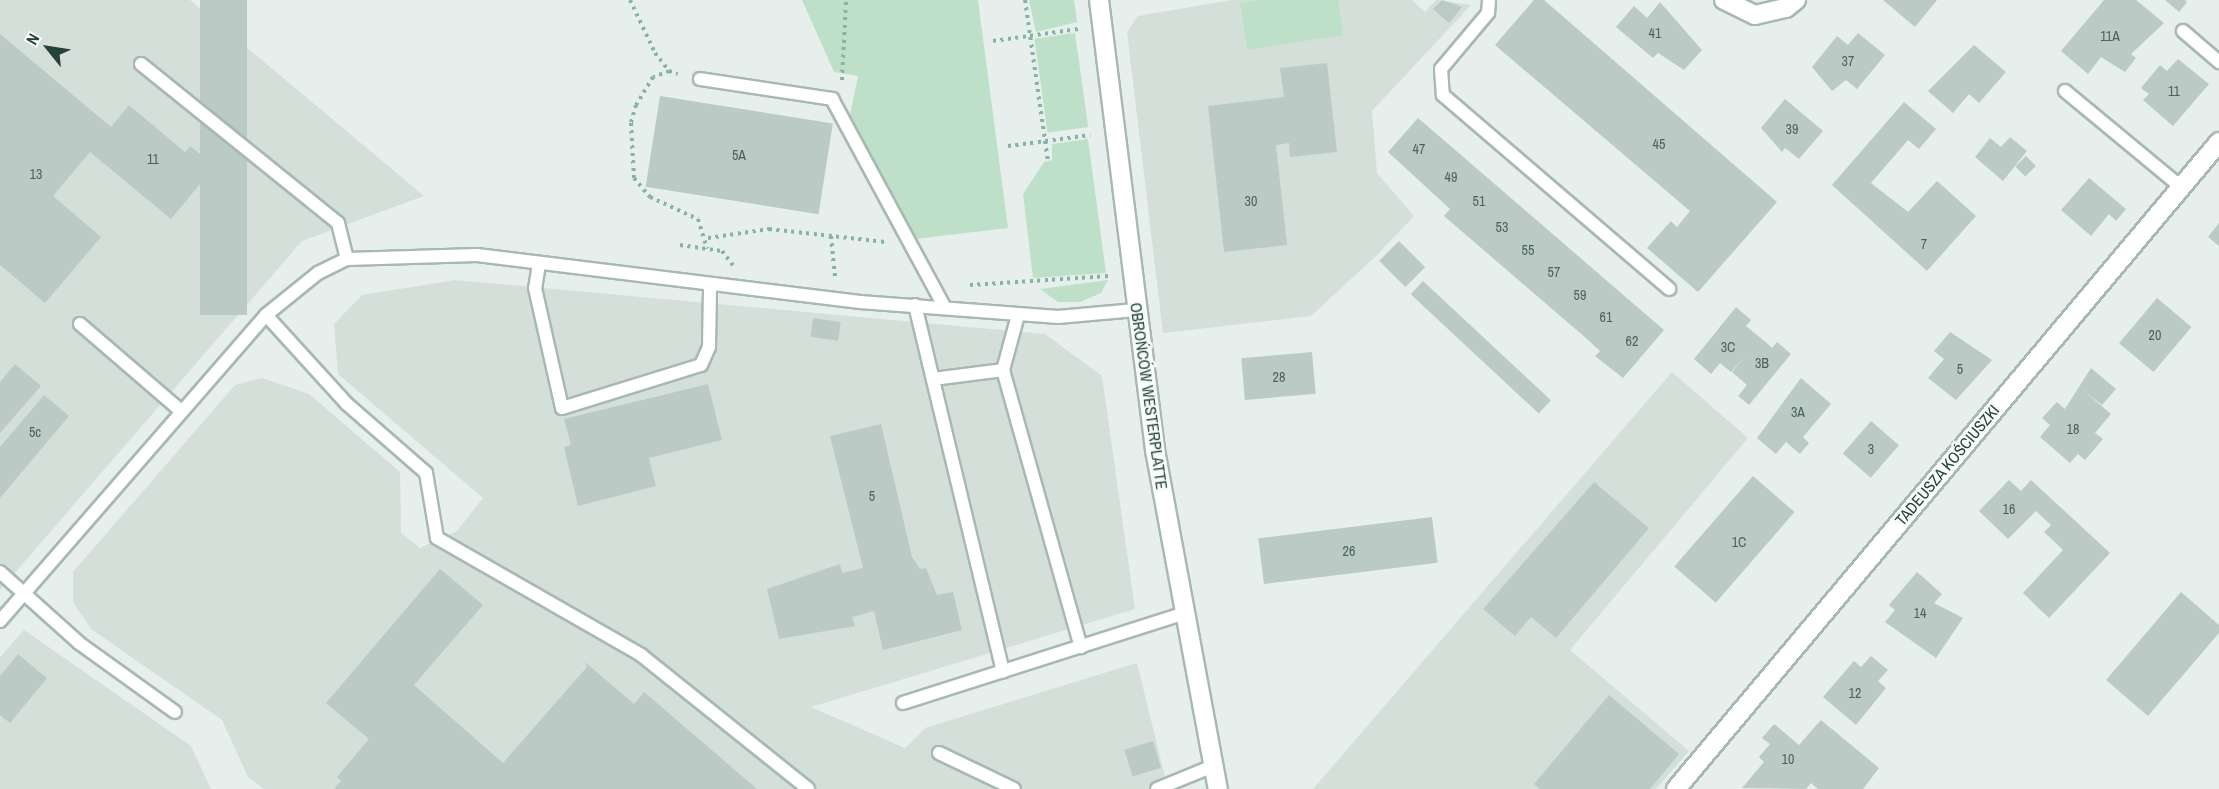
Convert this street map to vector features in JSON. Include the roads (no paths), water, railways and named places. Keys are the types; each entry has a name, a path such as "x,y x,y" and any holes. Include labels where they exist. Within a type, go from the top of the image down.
{"street":[{"name":"OBROŃCÓW WESTERPLATTE","path":"1099,0 1136,310 1185,613 1218,789"},
{"path":"1724,0 1755,15 1786,8 1796,0"},
{"name":"TADEUSZA KOŚCIUSZKI","path":"1676,789 2219,142"}],"lane":[{"path":"1489,0 1488,13 1441,69 1443,94 1669,289"},
{"path":"2183,31 2219,62"},
{"path":"141,64 338,223 347,259"},
{"path":"700,79 832,99 944,306"},
{"path":"2065,91 2181,187"},
{"path":"0,621 180,410 266,315 309,279 347,259 477,255 710,287 944,306 1018,315 1136,310"},
{"path":"539,264 535,288 562,408 701,365 709,346 710,287"},
{"path":"915,305 1003,672"},
{"path":"266,315 347,404 426,473 437,538 641,654 808,789"},
{"path":"1018,315 1003,370 1081,647"},
{"path":"80,324 180,410"},
{"path":"933,379 1003,370"},
{"path":"0,572 79,643 175,712"},
{"path":"903,704 1185,613"},
{"path":"939,753 1014,789"},
{"path":"1157,789 1213,766"}]}
